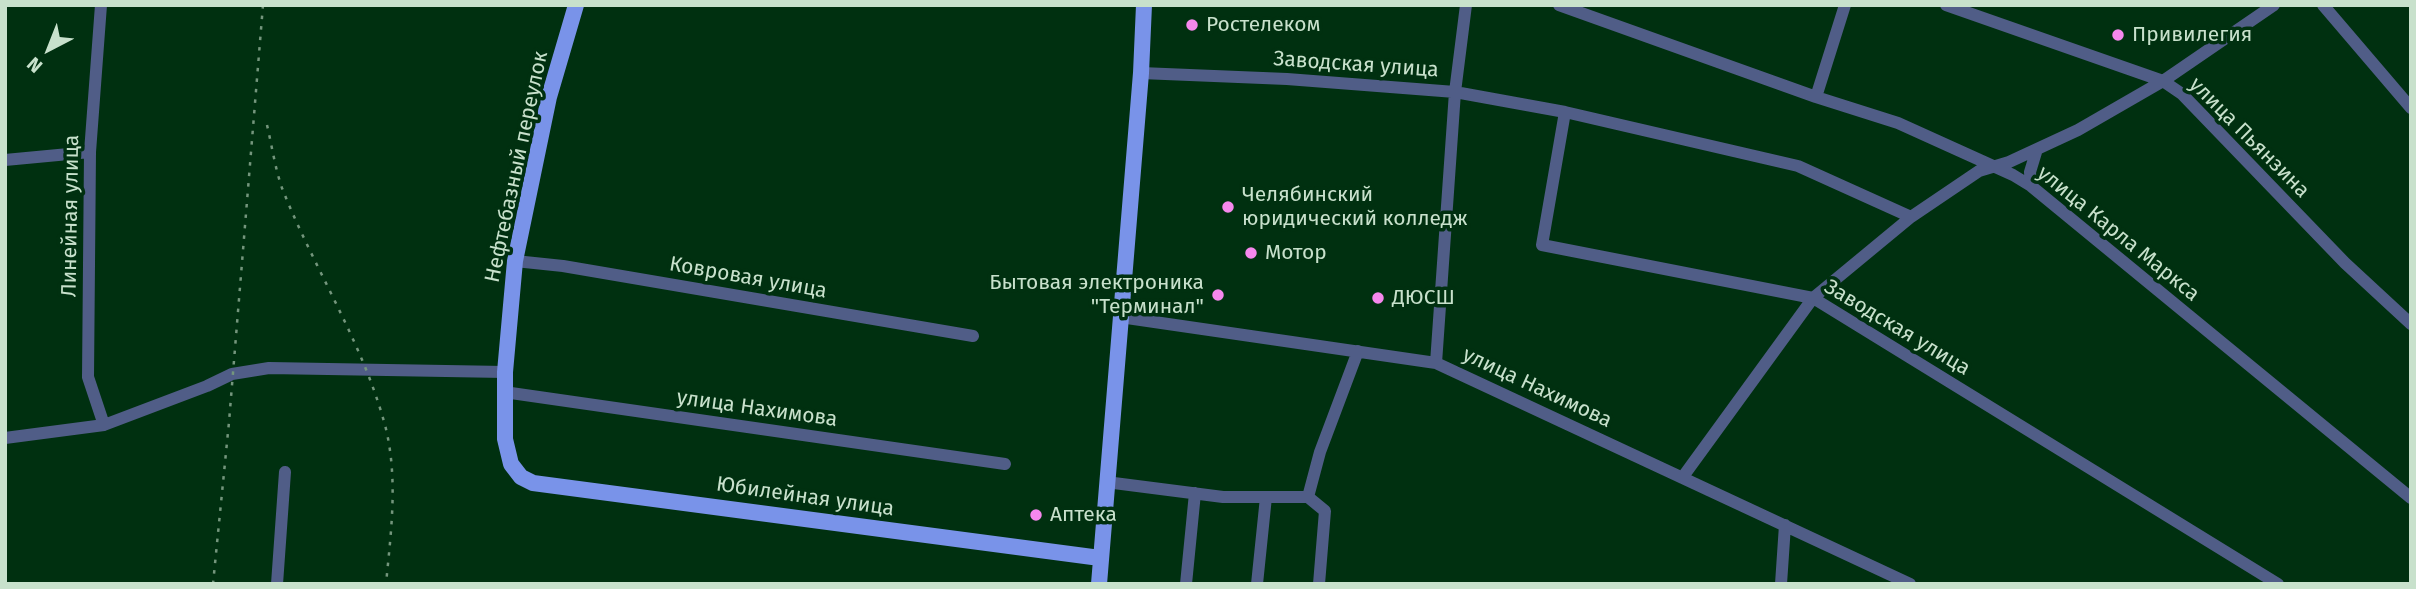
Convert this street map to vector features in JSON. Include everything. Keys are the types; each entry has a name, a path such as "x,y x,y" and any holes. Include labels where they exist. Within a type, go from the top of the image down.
{"main road":[{"name":"Нефтебазный переулок","path":"512,464 508,458 505,439 504,392 515,261 549,97 576,5"},
{"path":"1099,584 1142,73 1144,5"},
{"name":"Юбилейная улица","path":"512,464 521,477 533,483 1100,558"}],"street":[{"name":"Линейная улица","path":"101,5 90,152 88,377 104,425"},
{"path":"1436,363 1455,92 1466,5"},
{"name":"улица Карла Маркса","path":"1559,5 1816,97 1898,123 2013,175 2031,186 2411,498"},
{"path":"1816,97 1845,5"},
{"name":"улица Пьянзина","path":"1946,5 2163,81 2182,94 2345,263 2411,324"},
{"path":"1682,478 1814,298 1911,217 1979,171 2009,162 2078,130 2163,81 2274,5"},
{"path":"2323,5 2411,108"},
{"name":"Заводская улица","path":"1142,73 1287,79 1455,92 1565,111 1798,166 1911,217"},
{"name":"Заводская улица","path":"1565,111 1542,245 1814,298 2278,584"},
{"path":"2031,186 2030,172 2037,149"},
{"path":"5,160 90,152"},
{"name":"Ковровая улица","path":"515,261 563,266 973,335"},
{"name":"улица Нахимова","path":"1121,317 1436,363 1910,584"},
{"path":"1308,497 1357,351"},
{"path":"5,438 104,425 232,374 269,368 505,372"},
{"name":"улица Нахимова","path":"504,392 1004,464"},
{"path":"277,584 285,472"},
{"path":"1106,482 1223,496 1308,497 1325,511 1319,584"},
{"path":"1186,584 1195,493"},
{"path":"1257,584 1266,497"},
{"path":"1781,584 1785,525"}],"railway":[{"path":"213,584 263,5"},
{"path":"267,125 282,188 365,367 386,429 393,487 386,584"}],"place":[{"name":"Ростелеком","path":"1192,25"},
{"name":"Привилегия","path":"2118,35"},
{"name":"Челябинский юридический колледж","path":"1228,207"},
{"name":"Мотор","path":"1251,253"},
{"name":"Бытовая электроника \"Терминал\"","path":"1218,295"},
{"name":"ДЮСШ","path":"1378,298"},
{"name":"Аптека","path":"1036,515"}]}
